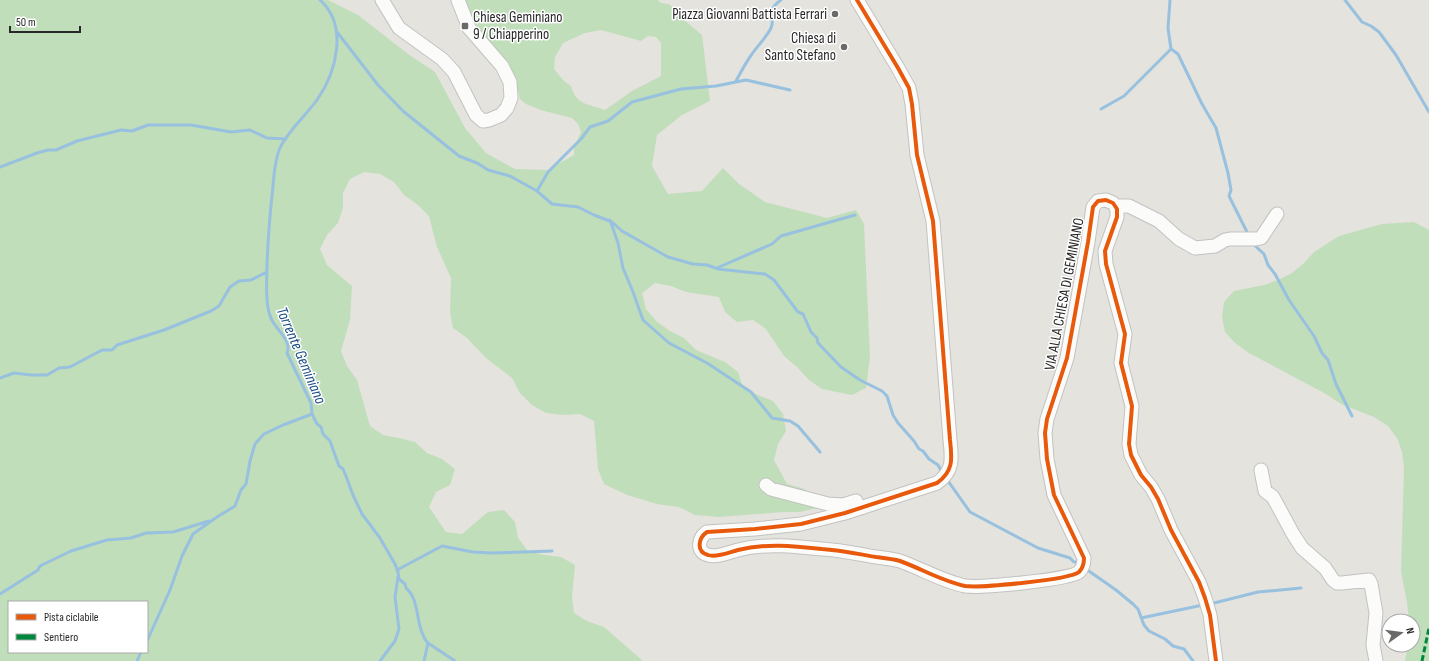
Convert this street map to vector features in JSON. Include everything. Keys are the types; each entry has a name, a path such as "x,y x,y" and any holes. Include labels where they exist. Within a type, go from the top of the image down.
{"street":[{"path":"382,0 399,28 442,59 454,72 476,116 483,121 489,120 501,115 507,108 511,98 510,82 502,66 469,28 458,0"},
{"name":"VIA ALLA CHIESA DI GEMINIANO","path":"857,0 909,88 917,154 933,221 950,440 949,472 937,483 845,513 801,524 707,532 701,538 700,546 704,553 712,556 752,546 780,545 838,550 899,561 941,578 966,586 1053,580 1079,572 1084,564 1084,558 1054,495 1047,459 1045,433 1047,419 1067,358 1093,207 1098,201 1106,200 1116,206"},
{"path":"1216,661 1210,615 1199,582 1171,530 1158,499 1131,455 1129,444 1132,406 1122,363 1125,334 1106,264 1105,251 1118,213 1116,206 1129,206 1159,221 1179,239 1195,248 1215,246 1224,240 1230,239 1261,238 1277,214"},
{"path":"1261,470 1265,491 1273,497 1302,548 1325,568 1333,580 1337,583 1342,583 1369,580 1376,613 1373,645 1376,661"},
{"path":"781,483 766,486 771,489 828,504 843,505 891,490 894,498"}],"green space":[{"path":"0,0 328,0 358,15 408,54 435,72 465,128 486,153 515,169 547,170 574,155 574,147 581,132 578,124 572,118 541,110 526,104 520,99 514,74 471,16 464,0 658,0 661,3 669,4 675,9 677,14 702,35 710,101 682,115 657,135 652,166 668,194 702,191 723,168 739,184 765,202 827,218 856,210 864,224 870,357 866,388 852,395 822,389 809,380 784,356 766,329 753,320 737,322 725,312 719,297 686,292 671,286 655,283 642,293 646,309 656,321 670,331 684,338 696,350 725,362 738,372 743,387 773,401 783,414 786,431 778,444 774,460 787,484 806,490 817,508 800,512 719,517 695,515 679,507 657,504 627,495 604,484 598,469 594,421 580,414 563,415 546,413 532,405 520,393 512,378 486,358 467,338 453,328 450,312 451,278 437,247 429,216 418,205 404,195 394,182 380,174 364,172 350,179 343,193 343,208 338,223 327,235 320,249 327,265 352,286 350,320 341,351 347,366 357,380 370,426 383,435 415,442 427,453 442,459 455,469 450,485 436,492 429,507 446,532 462,534 488,512 504,510 515,522 518,538 528,551 561,557 575,565 572,597 574,613 587,621 604,627 643,661 0,661","holes":["601,30 641,41 648,36 656,37 661,43 661,76 632,91 605,110 584,103 576,97 571,86 564,81 554,69 555,57 563,43 585,33"]},
{"path":"1414,222 1429,230 1429,661 1405,661 1406,653 1421,653 1421,613 1408,613 1401,572 1404,467 1402,452 1397,438 1388,426 1374,417 1341,404 1326,394 1249,353 1235,343 1225,332 1222,317 1224,302 1234,291 1264,285 1278,280 1292,273 1314,252 1339,236 1382,224"}],"waterway":[{"name":"Torrente Geminiano","path":"320,0 329,11 337,36 334,63 330,77 324,89 317,100 287,136 277,157 268,245 267,301 269,314 288,344 287,353 311,403 312,414 317,424 321,427 323,434 330,441 339,466 343,469 362,514 380,538 395,564 399,579 405,584 413,598 421,629 424,638 428,643 424,661"},
{"path":"736,81 754,51 769,32 772,24 773,7 781,0"},
{"path":"1170,0 1168,28 1171,49 1178,54 1202,104 1216,128 1228,173 1231,190 1229,196 1249,236"},
{"path":"1345,0 1362,22 1379,32 1396,55 1429,112"},
{"path":"337,32 378,85 403,111 459,156 477,163 488,170 510,176 537,191 552,204 578,207 612,222 622,231 668,257 693,264 707,265 718,269 765,274 774,280 798,312 803,314 811,332 817,338 818,343 841,367 860,380 882,391 887,396 893,415 898,423 919,449 923,451 929,459 938,465 943,474"},
{"path":"1101,109 1124,96 1171,49"},
{"path":"537,191 548,172 581,139 590,127 608,121 632,102 681,89 716,86 746,80 790,90"},
{"path":"0,167 37,153 48,150 56,150 77,141 121,130 132,131 148,125 191,125 231,132 250,130 267,138 286,139"},
{"path":"717,268 772,244 781,236 855,215"},
{"path":"610,220 618,243 623,268 643,320 669,343 707,363 751,392 772,418 790,421 798,426 820,452"},
{"path":"1252,243 1264,254 1268,265 1275,274 1289,300 1314,336 1322,353 1328,360 1336,384 1352,416"},
{"path":"0,378 14,373 47,375 59,368 70,367 102,350 112,350 117,345 164,330 211,311 219,306 230,287 239,281 251,280 267,272"},
{"path":"148,639 170,590 182,556 193,534 235,506 241,490 246,484 255,444 264,434 312,414"},
{"path":"946,478 970,512 1038,548 1070,558 1074,562 1079,562"},
{"path":"0,594 38,570 40,566 71,551 107,540 131,538 146,533 173,532 209,521"},
{"path":"397,570 442,546 473,552 491,553 552,551"},
{"path":"1086,569 1133,604 1138,609 1144,625 1149,631 1165,639 1173,646 1184,649 1193,661"},
{"path":"380,661 395,641 399,629 395,597 398,577"},
{"path":"1210,604 1258,592 1301,588"},
{"path":"1141,618 1203,605"},
{"path":"428,643 455,661"},
{"path":"137,661 141,653"}],"marked path":[{"path":"1422,661 1429,628"}],"cycle path":[{"path":"857,0 909,88 917,155 933,221 951,464 946,474 937,483 845,513 801,524 707,532 700,541 700,548 704,553 711,556 759,546 790,546 836,550 900,561 940,578 965,586 1005,585 1059,578 1079,572 1083,565 1084,558 1054,495 1047,459 1045,433 1047,419 1067,358 1093,207 1098,201 1106,200 1113,203 1117,209 1117,217 1105,251 1106,264 1125,334 1121,363 1132,406 1129,444 1131,455 1141,475 1151,487 1158,499 1171,530 1199,582 1210,615 1216,661"}],"place":[{"name":"Piazza Giovanni Battista Ferrari","path":"835,14"},
{"name":"Chiesa Geminiano 9 / Chiapperino","path":"465,26"},
{"name":"Chiesa di Santo Stefano","path":"844,47"}]}
